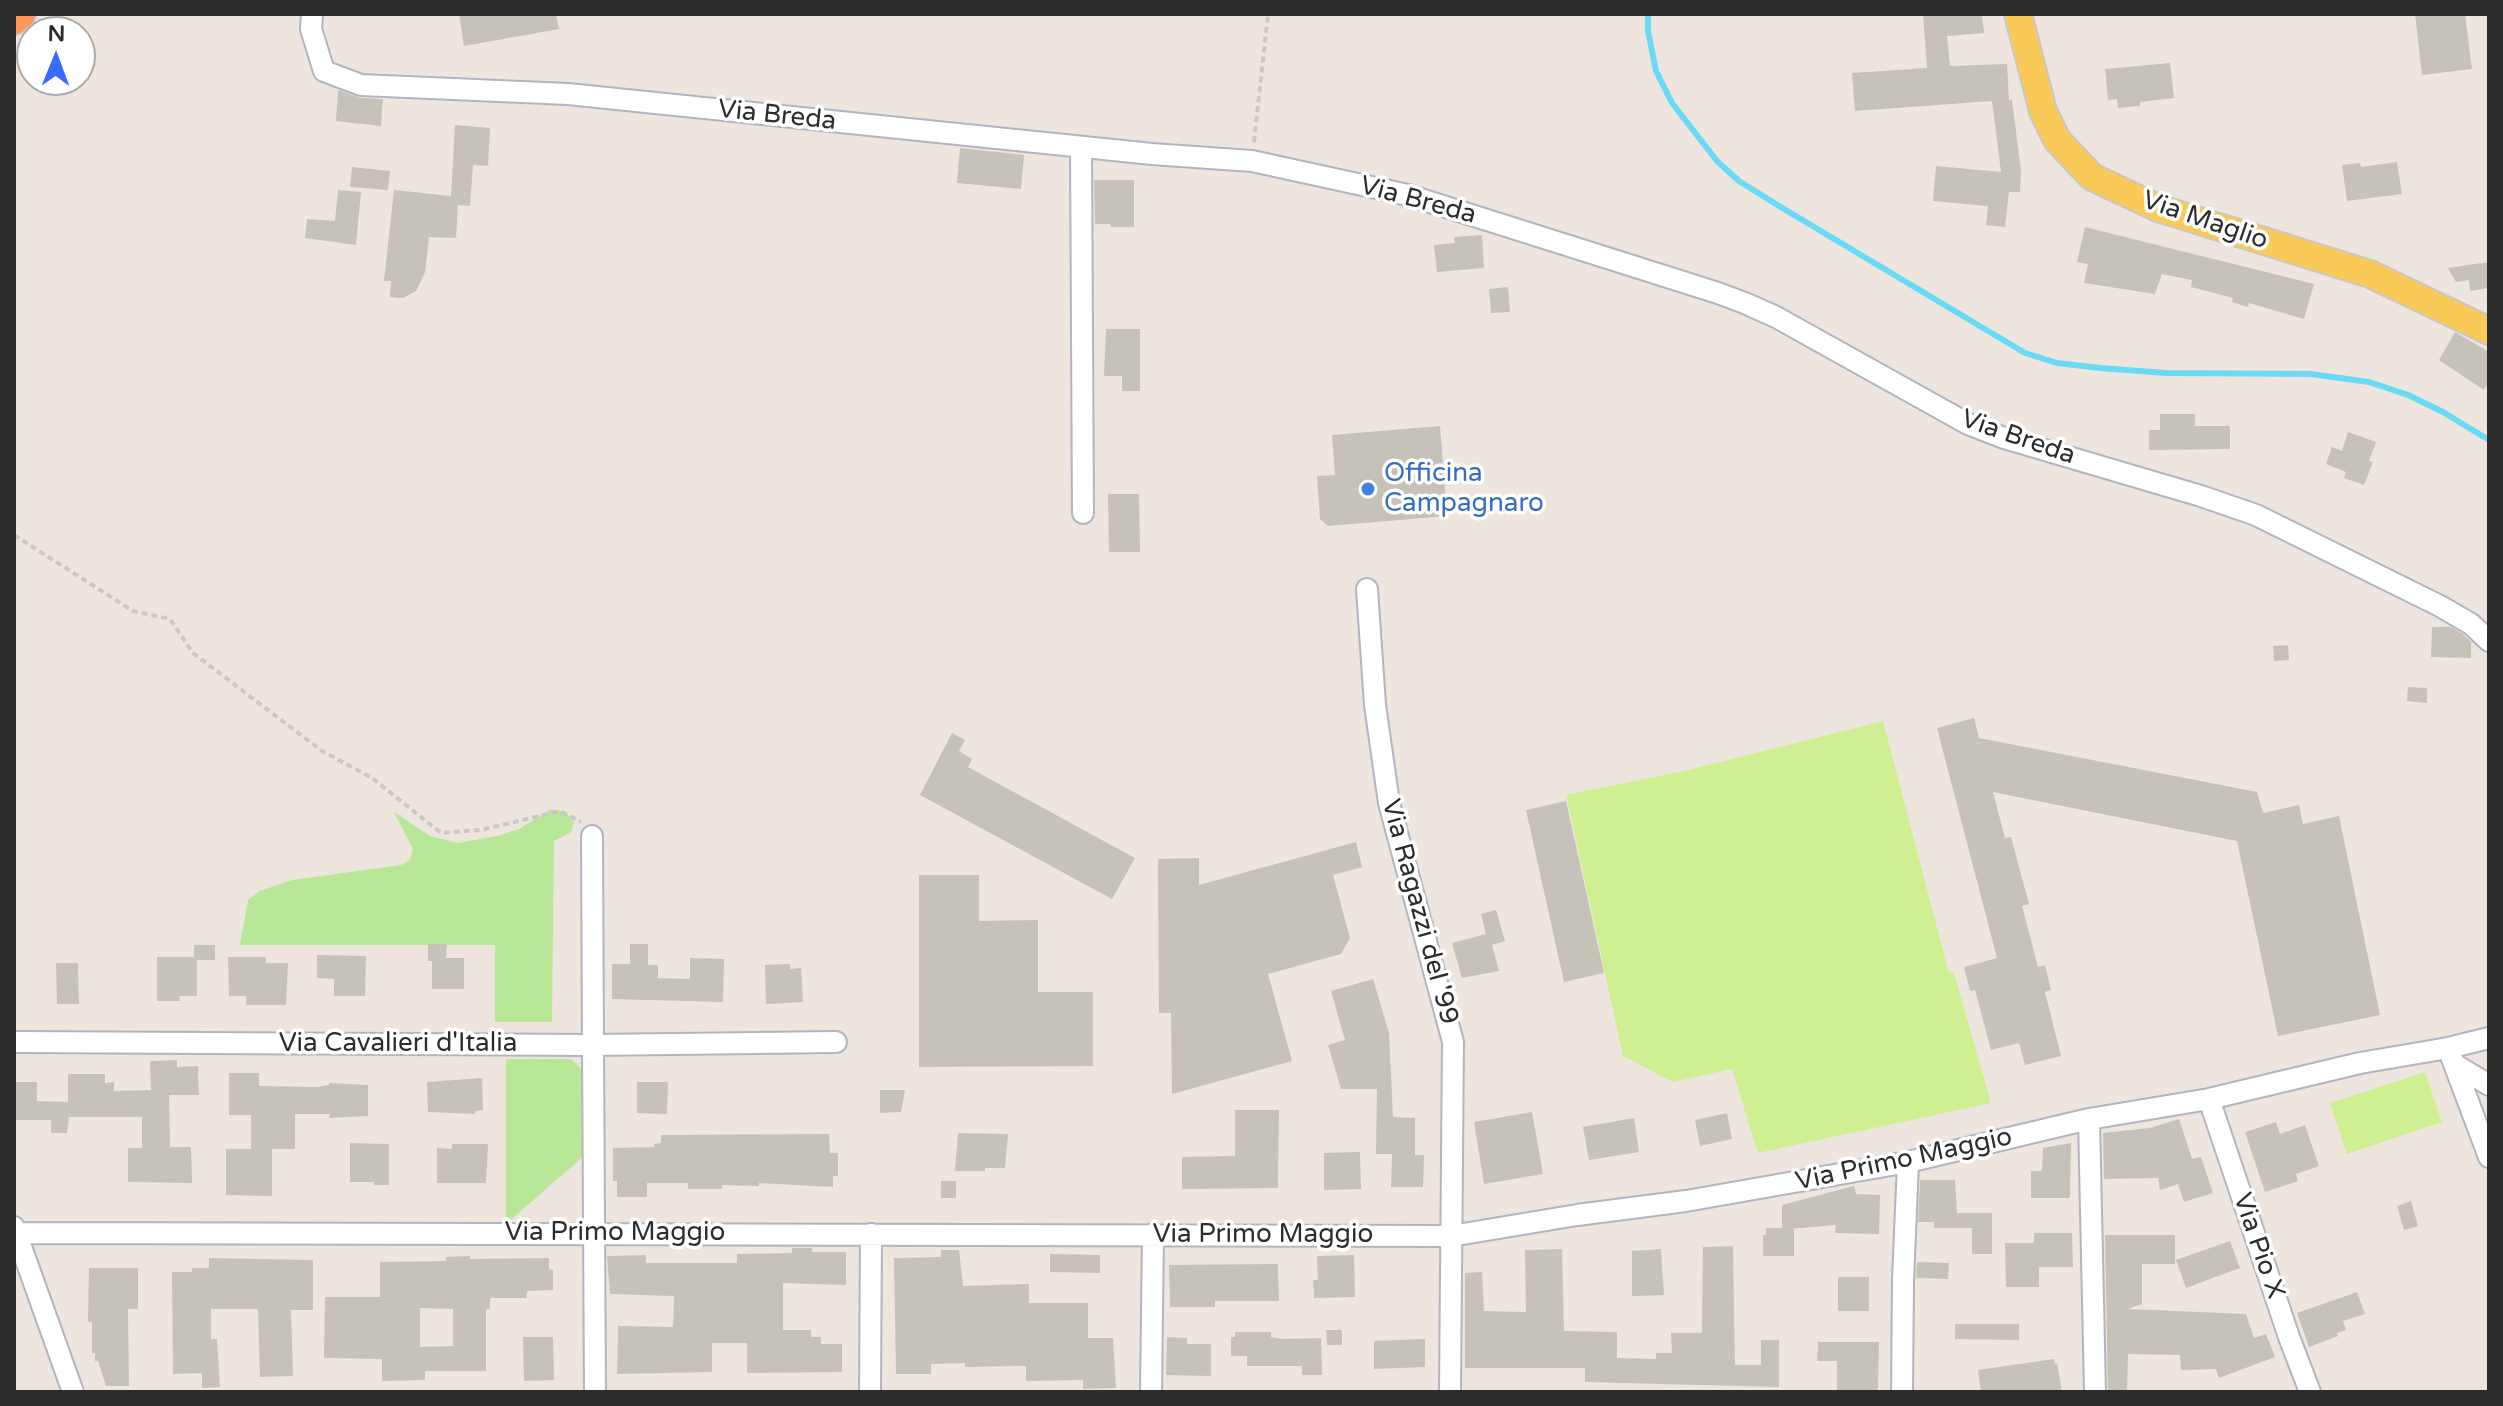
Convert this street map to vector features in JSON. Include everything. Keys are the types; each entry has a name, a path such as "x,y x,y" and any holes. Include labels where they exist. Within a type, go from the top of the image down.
{"highway":[{"path":"14,19 20,14"}],"main road":[{"name":"Via Maglio","path":"2018,14 2043,111 2057,140 2092,177 2158,208 2370,274 2489,331"}],"street":[{"name":"Via Breda","path":"312,14 311,29 324,71 361,85 568,94 1081,147 1252,161 1408,195 1718,293 1776,317 1968,424 2004,438 2256,515 2440,606 2471,624 2489,641"},
{"path":"1081,147 1083,513"},
{"name":"Via Ragazzi del '99","path":"1367,589 1375,705 1389,803 1453,1042 1450,1392"},
{"path":"592,836 595,1392"},
{"name":"Via Cavalieri d'Italia","path":"14,1042 593,1045 836,1042"},
{"name":"Via Primo Maggio","path":"16,1230 1451,1236 1686,1201 1908,1162 2089,1119 2209,1099 2360,1063 2451,1056 2486,1042"},
{"path":"2451,1056 2466,1073 2489,1085"},
{"path":"2451,1056 2489,1157"},
{"name":"Via Pio X","path":"2209,1099 2310,1392"},
{"path":"2089,1119 2095,1392"},
{"path":"1902,1392 1908,1162"},
{"path":"16,1230 73,1392"},
{"path":"870,1392 871,1234"},
{"path":"1151,1392 1153,1234"}],"path":[{"path":"1252,161 1268,14"},
{"path":"14,535 133,611 170,619 193,653 322,751 372,778 441,833 516,823 560,811 579,820 592,836"}],"green space":[{"path":"1883,721 1949,973 1954,973 1991,1103 1758,1153 1732,1069 1673,1082 1623,1056 1566,795 1684,771"},
{"path":"551,809 566,812 574,823 571,832 554,841 552,1022 495,1022 495,945 240,945 248,900 260,891 292,880 401,865 410,860 413,849 394,812 430,836 458,843 519,829"},
{"path":"506,1059 571,1059 584,1071 585,1155 506,1224"},
{"path":"2425,1072 2442,1122 2347,1154 2330,1103"}],"building":[{"path":"459,14 556,14 559,29 464,46"},
{"path":"1923,14 1982,14 1984,33 1947,36 1950,66 2007,64 2009,100 2012,100 2021,171 2020,192 2009,192 2005,227 1986,225 1988,206 1933,201 1936,166 2001,172 1992,101 1855,111 1852,73 1927,68"},
{"path":"2415,14 2465,14 2472,69 2422,75"},
{"path":"2170,63 2174,98 2118,108 2117,99 2108,100 2105,69"},
{"path":"338,90 360,98 383,99 381,126 336,121"},
{"path":"455,125 490,128 488,166 473,165 470,206 458,205 456,238 429,237 425,272 416,291 403,298 390,297 391,281 384,281 394,190 451,196"},
{"path":"960,148 1024,155 1021,189 957,183"},
{"path":"2397,162 2402,194 2347,201 2342,165 2360,163 2361,167"},
{"path":"352,167 390,171 388,190 350,187"},
{"path":"1094,180 1134,180 1134,227 1095,224"},
{"path":"338,190 361,192 356,245 305,238 307,219 335,221"},
{"path":"2085,227 2314,284 2304,319 2249,303 2248,307 2232,302 2233,298 2191,287 2192,280 2162,274 2155,294 2084,283 2088,264 2077,262"},
{"path":"1482,235 1484,268 1437,272 1434,245 1455,243 1454,237"},
{"path":"2489,262 2489,288 2470,291 2469,280 2456,282 2448,268"},
{"path":"1508,287 1510,312 1491,313 1489,289"},
{"path":"1106,329 1140,329 1140,391 1122,391 1122,376 1104,376"},
{"path":"2455,332 2489,352 2489,381 2484,390 2439,360"},
{"path":"2160,414 2195,414 2195,426 2230,426 2230,449 2149,450 2149,430 2160,430"},
{"path":"1440,426 1447,516 1328,526 1320,519 1317,476 1335,475 1332,435"},
{"path":"2348,432 2376,442 2369,461 2373,462 2364,485 2344,478 2346,472 2326,464 2332,447 2342,451"},
{"path":"1108,494 1139,494 1140,552 1109,552"},
{"path":"2432,627 2451,627 2463,634 2471,642 2471,658 2431,657"},
{"path":"2288,645 2289,660 2274,661 2273,646"},
{"path":"2408,687 2427,688 2427,703 2407,701"},
{"path":"1974,718 1979,738 2257,792 2263,813 2299,805 2303,824 2339,816 2380,1015 2278,1036 2237,841 1993,792 2005,838 2011,837 2029,904 2022,906 2038,967 2045,965 2051,990 2045,992 2061,1056 2025,1065 2019,1043 1991,1050 1975,990 1970,991 1964,967 1997,958 1937,728"},
{"path":"952,733 965,740 959,751 972,759 968,767 1135,858 1112,899 920,795"},
{"path":"1566,801 1604,973 1564,982 1526,810"},
{"path":"1356,842 1362,867 1333,875 1350,938 1341,954 1268,974 1292,1061 1172,1094 1171,1013 1159,1013 1158,859 1199,858 1199,885"},
{"path":"919,875 979,875 979,921 1038,920 1038,992 1093,992 1093,1066 919,1067"},
{"path":"1496,910 1505,941 1492,945 1499,971 1462,978 1452,943 1486,934 1481,914"},
{"path":"428,944 447,944 446,958 464,958 464,989 432,989 432,961 428,961"},
{"path":"630,944 648,944 648,965 658,965 658,978 690,979 690,958 724,959 723,1002 612,999 612,964 630,964"},
{"path":"194,945 215,945 215,960 197,960 197,996 179,996 180,1001 157,1001 157,957 194,957"},
{"path":"317,955 366,956 365,996 334,996 334,979 317,978"},
{"path":"228,957 266,957 266,963 288,963 286,1005 246,1005 246,996 229,996"},
{"path":"56,963 78,963 79,1004 57,1004"},
{"path":"790,964 790,969 801,968 803,1002 766,1004 765,965"},
{"path":"1373,979 1389,1033 1393,1117 1415,1118 1415,1155 1424,1155 1423,1187 1391,1187 1392,1154 1376,1154 1377,1089 1341,1089 1328,1045 1345,1040 1331,991"},
{"path":"177,1060 177,1067 198,1066 199,1095 169,1095 170,1147 191,1147 192,1183 128,1182 128,1148 142,1148 142,1117 69,1117 67,1133 51,1133 51,1120 14,1120 14,1082 37,1082 37,1101 68,1102 68,1074 105,1074 105,1083 114,1082 114,1091 151,1090 150,1061"},
{"path":"229,1073 259,1073 259,1086 368,1085 368,1116 329,1118 330,1114 295,1114 295,1149 272,1149 272,1196 226,1195 226,1149 251,1149 251,1115 229,1115"},
{"path":"482,1078 483,1110 475,1111 475,1114 428,1112 427,1082"},
{"path":"637,1082 668,1082 667,1114 637,1113"},
{"path":"880,1090 905,1090 901,1112 880,1113"},
{"path":"1235,1110 1279,1110 1278,1188 1182,1189 1182,1157 1235,1156"},
{"path":"1532,1112 1543,1174 1484,1184 1474,1122"},
{"path":"1727,1113 1732,1139 1700,1146 1695,1120"},
{"path":"1634,1118 1639,1152 1589,1160 1583,1127"},
{"path":"2179,1119 2192,1159 2201,1157 2213,1193 2184,1202 2178,1184 2160,1190 2158,1178 2104,1179 2103,1133 2150,1128"},
{"path":"2276,1122 2280,1134 2305,1125 2319,1166 2296,1174 2298,1181 2265,1192 2245,1132"},
{"path":"958,1133 1008,1134 1005,1168 955,1171"},
{"path":"829,1134 830,1153 838,1153 838,1176 833,1176 833,1187 759,1183 759,1186 722,1185 722,1189 688,1189 688,1183 647,1183 647,1197 617,1197 617,1181 613,1181 613,1148 654,1147 654,1144 661,1143 661,1135"},
{"path":"350,1143 389,1144 389,1185 350,1182"},
{"path":"2071,1143 2070,1198 2031,1198 2031,1171 2042,1171 2043,1148"},
{"path":"452,1144 488,1144 486,1183 437,1183 437,1148 452,1149"},
{"path":"1360,1152 1361,1189 1324,1190 1324,1153"},
{"path":"1920,1180 1955,1180 1957,1213 1992,1213 1992,1254 1972,1254 1972,1228 1934,1228 1934,1222 1918,1222"},
{"path":"941,1181 956,1181 956,1198 941,1198"},
{"path":"1854,1186 1856,1194 1880,1195 1879,1234 1835,1233 1836,1225 1788,1229 1794,1229 1794,1256 1763,1256 1766,1228 1782,1228 1782,1205"},
{"path":"2411,1201 2418,1226 2404,1230 2397,1206"},
{"path":"2034,1233 2072,1233 2073,1267 2039,1267 2039,1287 2006,1287 2005,1243 2034,1243"},
{"path":"2105,1235 2175,1235 2175,1264 2142,1264 2142,1304 2128,1309 2246,1314 2254,1338 2266,1334 2275,1357 2219,1378 2216,1369 2181,1370 2180,1355 2128,1354 2127,1392 2108,1392"},
{"path":"2230,1241 2240,1268 2186,1288 2176,1260"},
{"path":"1733,1246 1735,1365 1761,1365 1761,1340 1779,1340 1779,1387 1585,1382 1585,1368 1465,1368 1465,1273 1482,1272 1484,1311 1526,1312 1525,1250 1562,1249 1564,1331 1617,1332 1617,1358 1656,1359 1656,1353 1672,1353 1671,1333 1702,1333 1703,1247"},
{"path":"792,1248 812,1248 812,1252 846,1252 846,1285 783,1283 783,1330 811,1330 811,1337 821,1337 821,1344 842,1344 842,1372 747,1373 747,1343 712,1343 712,1372 617,1374 618,1326 673,1327 674,1296 610,1294 607,1256 646,1255 646,1263 737,1263 737,1254 792,1253"},
{"path":"1661,1249 1664,1295 1632,1296 1632,1251"},
{"path":"941,1250 959,1250 963,1286 1029,1284 1029,1303 1088,1303 1088,1338 1113,1338 1116,1388 1083,1389 1083,1380 1026,1381 1026,1366 931,1364 931,1374 896,1374 894,1258 941,1257"},
{"path":"1050,1254 1100,1255 1100,1273 1050,1272"},
{"path":"1354,1255 1355,1297 1314,1298 1313,1280 1318,1280 1317,1256"},
{"path":"446,1257 549,1258 549,1269 553,1270 553,1290 527,1291 526,1298 490,1298 490,1309 486,1309 486,1371 425,1371 425,1380 382,1381 382,1359 324,1358 325,1297 380,1297 380,1262 446,1261","holes":["420,1308 453,1309 453,1346 420,1347"]},
{"path":"209,1258 313,1260 313,1310 291,1310 293,1376 260,1377 258,1309 211,1309 211,1339 217,1339 220,1387 202,1388 202,1373 173,1374 172,1272 209,1268"},
{"path":"1917,1262 1949,1263 1948,1279 1916,1278"},
{"path":"1278,1264 1279,1301 1215,1301 1215,1307 1170,1307 1169,1265"},
{"path":"89,1268 138,1268 138,1309 128,1309 129,1386 106,1386 98,1361 95,1361 95,1353 92,1353 92,1322 88,1322"},
{"path":"1838,1277 1869,1277 1869,1311 1838,1311"},
{"path":"2357,1292 2365,1314 2343,1321 2346,1330 2337,1333 2338,1336 2309,1347 2297,1313"},
{"path":"1955,1324 2019,1324 2019,1340 1955,1339"},
{"path":"1326,1330 1342,1330 1342,1345 1327,1345"},
{"path":"1235,1332 1271,1332 1271,1337 1284,1339 1321,1338 1322,1375 1302,1375 1302,1366 1247,1366 1247,1356 1231,1356 1231,1337 1235,1337"},
{"path":"523,1337 553,1337 554,1380 524,1381"},
{"path":"1167,1337 1187,1338 1187,1344 1211,1344 1211,1376 1166,1375"},
{"path":"1425,1339 1425,1367 1374,1369 1374,1341"},
{"path":"1818,1342 1879,1342 1878,1392 1837,1392 1837,1361 1817,1361"},
{"path":"2054,1359 2062,1392 1981,1392 1978,1370"}],"waterway":[{"path":"1648,14 1656,71 1672,103 1717,161 1739,181 2025,353 2057,363 2100,368 2166,373 2311,374 2369,382 2408,395 2489,440"}],"place":[{"name":"Officina Campagnaro","path":"1368,489"}]}
